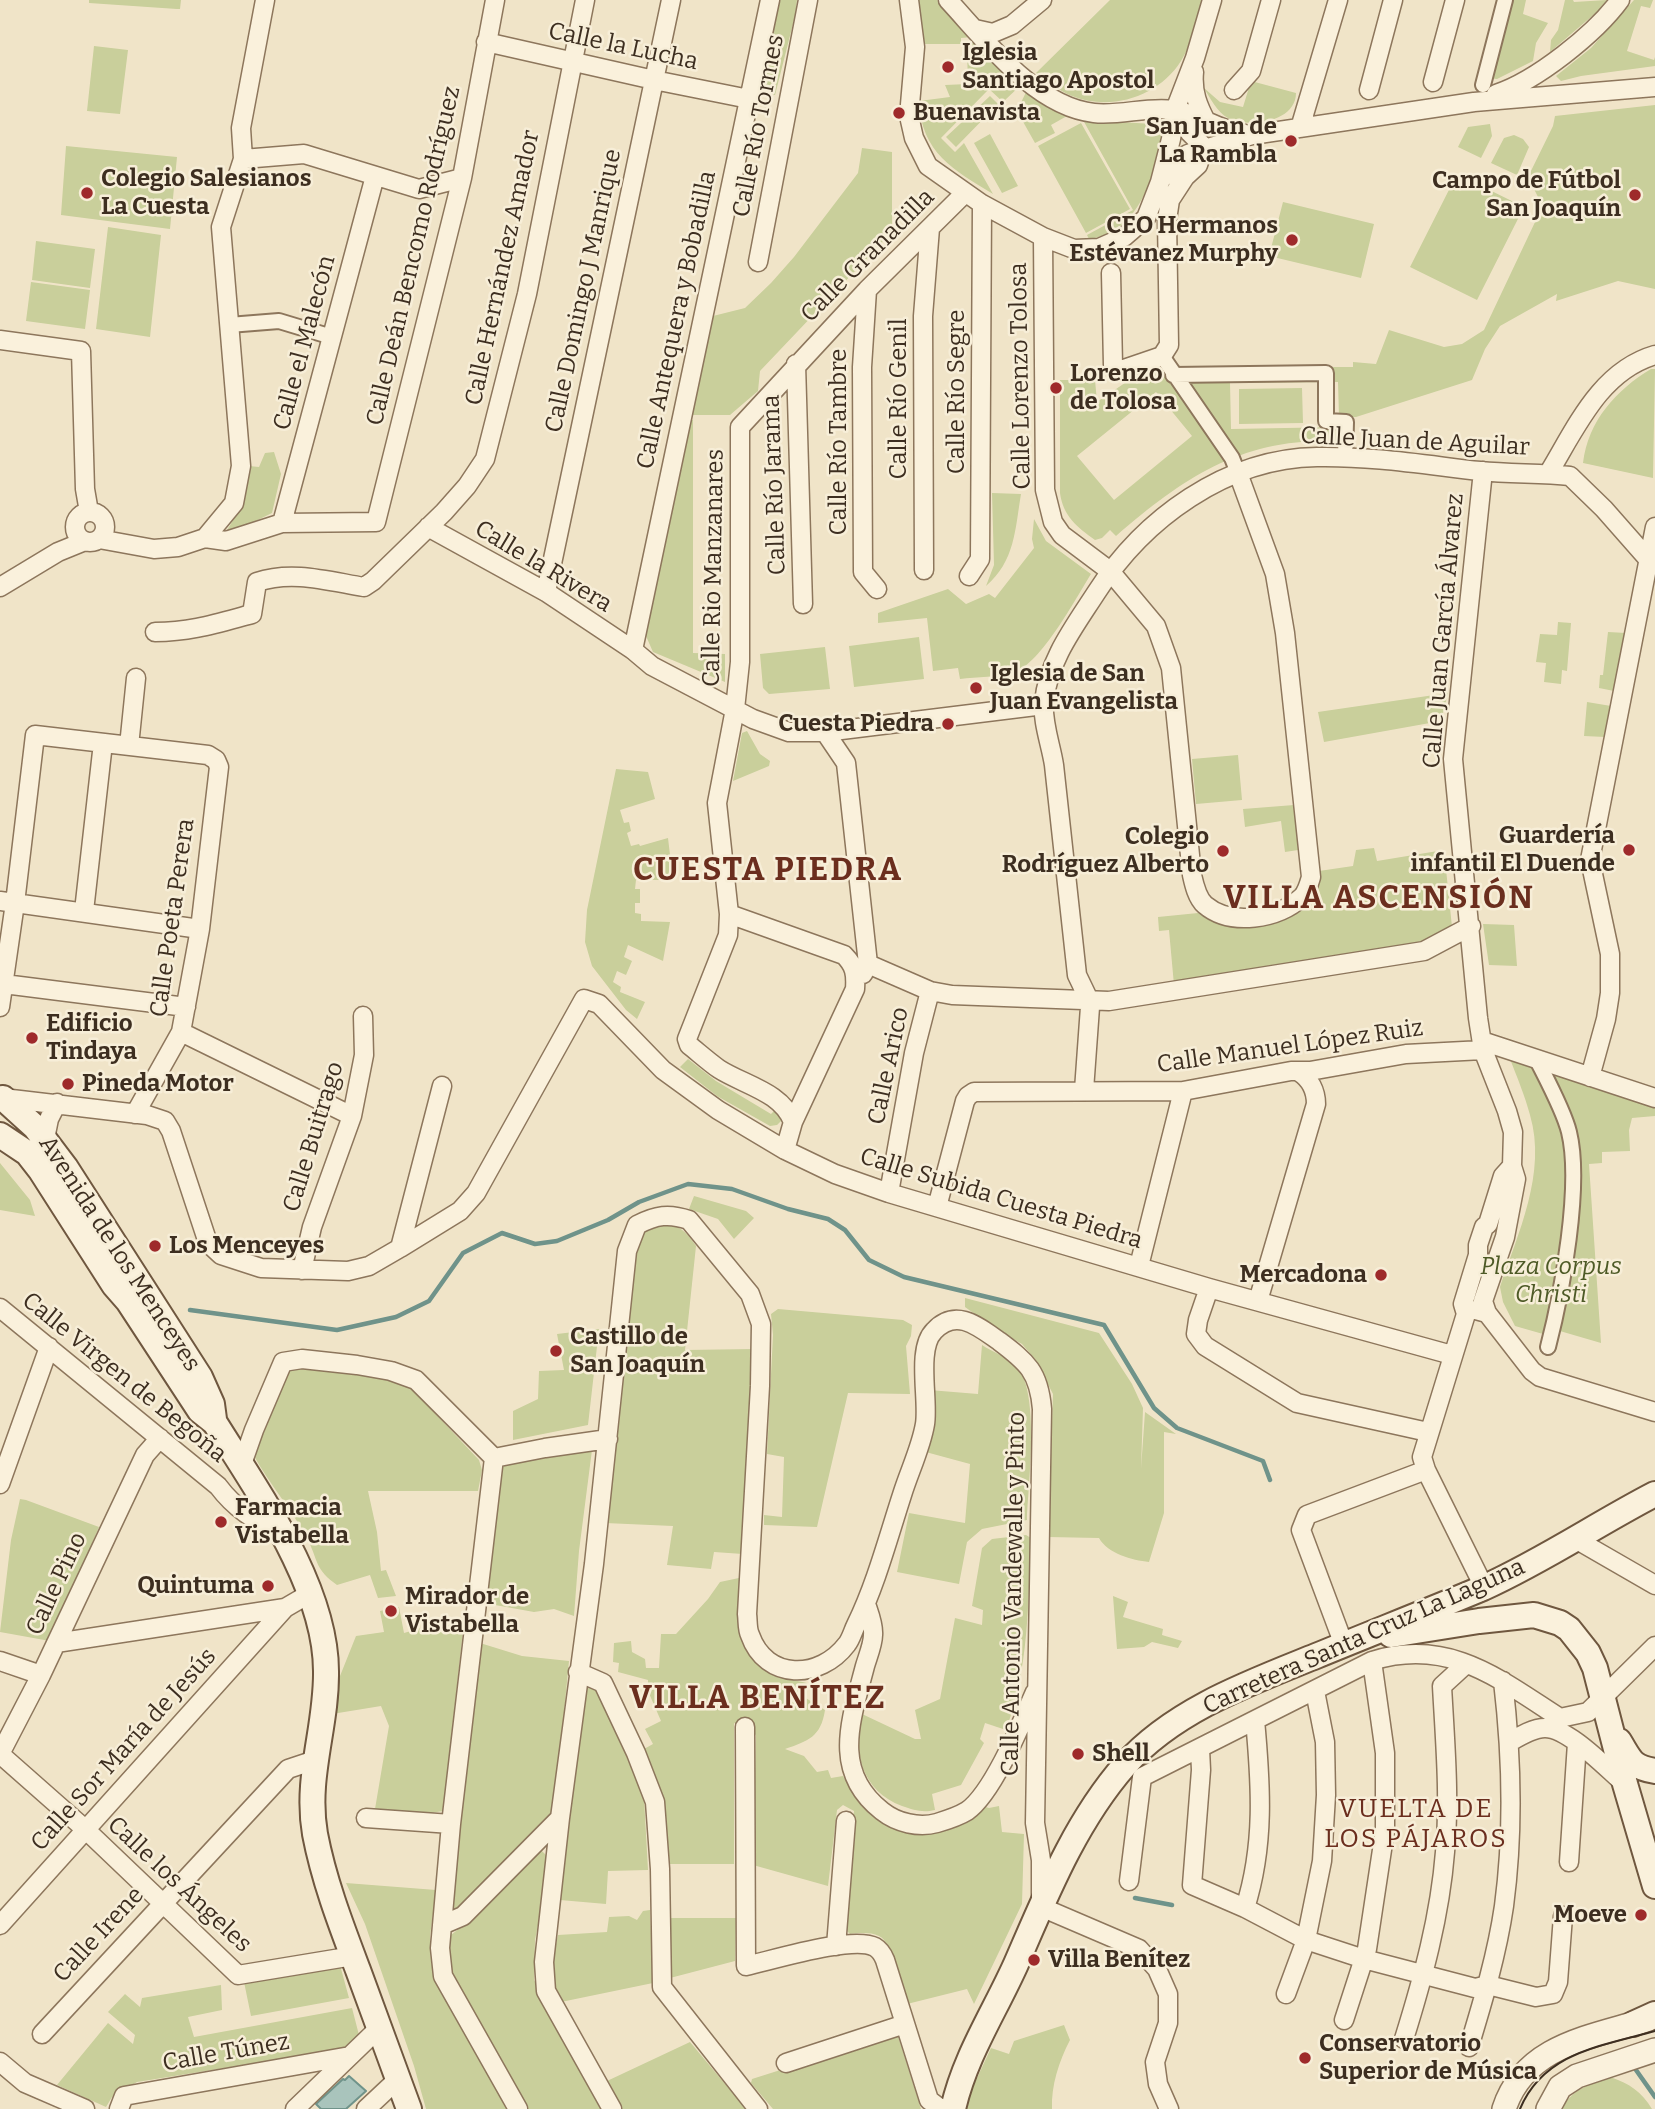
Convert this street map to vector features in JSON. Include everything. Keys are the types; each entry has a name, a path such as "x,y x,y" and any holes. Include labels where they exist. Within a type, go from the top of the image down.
{"main road":[{"name":"Avenida de los Menceyes","path":"1,1103 35,1127 66,1168 200,1377 212,1404 219,1430"},
{"name":"Avenida de los Menceyes","path":"0,1135 27,1153 41,1171 200,1411 219,1430 280,1530 307,1588"},
{"name":"Carretera Santa Cruz La Laguna","path":"953,2109 969,2057 1007,1983 1077,1832 1126,1764 1164,1731 1208,1703 1264,1677 1482,1588 1577,1540 1655,1494"},
{"path":"307,1588 319,1619 327,1671 323,1715 314,1760 312,1815 316,1836 327,1886 409,2109"},
{"path":"1479,1620 1470,1614 1469,1604 1470,1599 1482,1588"},
{"path":"1346,1644 1479,1620 1534,1615 1560,1623 1569,1629 1588,1653 1595,1668 1655,1886"},
{"path":"1612,1728 1632,1764 1639,1768 1655,1770"}],"street":[{"path":"205,538 234,503 241,466 221,227 243,159 241,128 265,0"},
{"name":"Calle Deán Bencomo Rodríguez","path":"282,523 376,522 462,178 495,0"},
{"name":"Calle Hernández Amador","path":"155,632 209,628 252,614 257,582 272,577 289,575 364,587 467,486 485,459 527,294 585,0"},
{"name":"Calle Domingo J Manrique","path":"546,592 671,0"},
{"name":"Calle Antequera y Bobadilla","path":"633,650 770,0"},
{"name":"Calle Río Tormes","path":"758,262 808,0"},
{"path":"909,0 915,47 909,116 914,138 928,166 965,192"},
{"path":"948,0 999,55 1048,97 1067,107 1109,115 1150,109 1175,110 1188,113 1229,133 1252,135"},
{"path":"975,29 993,33 1012,25 1042,0"},
{"name":"Calle Granadilla","path":"740,427 796,364 965,192 1043,237 1074,248 1099,248 1124,237 1146,218 1160,182 1175,110 1195,58 1212,0"},
{"path":"1234,90 1251,71 1271,0"},
{"path":"1300,128 1338,0"},
{"path":"1369,90 1393,0"},
{"path":"1433,82 1455,0"},
{"path":"1483,85 1506,0"},
{"path":"1474,102 1513,89 1575,46 1620,0"},
{"name":"Calle la Lucha","path":"486,42 749,99"},
{"path":"1195,58 1193,84 1196,102 1207,123"},
{"path":"1160,182 1175,162 1204,148 1252,135 1474,102 1655,87"},
{"path":"1175,110 1204,148"},
{"path":"1171,139 1190,133"},
{"path":"1111,273 1113,365 1121,370 1163,356 1169,345 1167,220 1170,200 1185,177 1198,165 1204,148"},
{"path":"243,159 304,154 419,189 462,178"},
{"name":"Calle el Malecón","path":"282,523 375,176"},
{"name":"Calle Río Segre","path":"969,576 980,559 982,204"},
{"name":"Calle Río Genil","path":"924,570 923,316 930,228"},
{"name":"Calle Lorenzo Tolosa","path":"1043,237 1045,490 1053,523 1062,535 1110,571 1156,626 1171,667 1192,875 1203,904 1225,915 1250,918 1282,911 1304,895 1311,877 1285,633 1275,574 1238,473"},
{"name":"Calle Río Tambre","path":"867,290 862,366 863,572 877,589"},
{"path":"229,325 279,321 332,337"},
{"path":"0,343 81,351 85,489 89,512 76,520 91,534 154,549 178,547 205,538 226,541 282,523"},
{"name":"Calle Juan de Aguilar","path":"1044,705 1048,680 1058,652 1110,571 1134,544 1180,504 1206,487 1238,473 1277,461 1316,457 1381,459 1483,471 1548,474 1602,388 1620,372 1655,355"},
{"path":"1163,356 1173,375 1232,458 1238,473"},
{"name":"Calle Río Jarama","path":"796,364 803,604"},
{"path":"1173,375 1326,373 1326,421 1346,422 1345,458"},
{"name":"Calle Rio Manzanares","path":"740,427 740,649 735,709 717,803 729,914 728,935 687,1039 689,1045 720,1069 777,1100"},
{"name":"Calle Juan García Álvarez","path":"1483,471 1453,759 1483,1045 1513,1132 1512,1166 1516,1179 1497,1258"},
{"path":"1548,474 1570,476 1604,509 1648,559"},
{"name":"Calle la Rivera","path":"428,527 546,592 633,650 652,666 753,719 789,732 825,732 1044,705"},
{"path":"1590,1077 1606,1018 1610,993 1610,954 1590,860 1655,527"},
{"path":"0,587 91,534"},
{"path":"0,1007 4,984 7,902 35,735 129,746 136,678"},
{"path":"1044,705 1053,761 1076,970 1080,986 1089,1000 1084,1090"},
{"path":"785,1150 793,1122 868,964 846,763 854,742 866,727"},
{"path":"825,732 846,763"},
{"path":"84,911 103,743"},
{"name":"Calle Poeta Perera","path":"129,746 208,755 216,760 219,767 200,929 181,1032 135,1114"},
{"path":"7,902 200,929"},
{"path":"729,914 844,955 856,972 855,989"},
{"path":"868,964 930,991 952,995 1109,1001 1424,951 1471,926"},
{"path":"844,955 858,943 864,928"},
{"path":"1055,998 1076,970"},
{"path":"4,984 186,1007"},
{"name":"Calle Arico","path":"889,1193 914,1053 930,991"},
{"name":"Calle Subida Cuesta Piedra","path":"400,1248 460,1211 476,1193 584,999 599,1004 663,1070 718,1110 785,1150 835,1174 889,1193 1209,1288 1452,1355"},
{"name":"Calle Buitrago","path":"302,1270 312,1227 352,1116 365,1055 363,1016"},
{"path":"181,1032 352,1116"},
{"path":"1483,1045 1536,1058 1655,1098"},
{"name":"Calle Manuel López Ruiz","path":"937,1207 965,1101 974,1092 1183,1091 1291,1071 1483,1045"},
{"path":"1536,1058 1569,1131 1574,1166 1568,1241 1548,1347"},
{"path":"1258,1301 1316,1104 1316,1095 1306,1077 1299,1072"},
{"path":"1,1103 57,1103 165,1121 171,1131 208,1243 221,1255 261,1268 348,1271 369,1266 400,1248 442,1086"},
{"path":"777,1100 793,1098 807,1091"},
{"path":"1139,1266 1183,1091"},
{"path":"777,1100 789,1112 793,1122"},
{"path":"45,1139 49,1119 57,1103"},
{"name":"Calle Juan García Álvarez","path":"1478,1255 1478,1245 1488,1224 1503,1177 1512,1166"},
{"name":"Calle Antonio Vandewalle y Pinto","path":"612,2109 547,1991 544,1962 578,1672 594,1564 627,1251 637,1225 654,1216 675,1215 690,1220 750,1294 761,1324 747,1614 749,1635 762,1656 781,1669 804,1671 825,1664 847,1644 866,1604 925,1424 926,1347 933,1332 944,1324 959,1320 972,1322 1021,1358 1034,1374 1040,1389 1042,1433 1035,1823 1041,1860 1041,1907"},
{"path":"1488,1224 1498,1223 1505,1230"},
{"path":"1482,1588 1422,1457 1466,1314 1463,1304 1478,1255 1488,1261 1497,1258"},
{"path":"1497,1258 1483,1301 1487,1313 1532,1371 1540,1377 1655,1412"},
{"path":"1209,1288 1196,1334 1205,1346 1297,1403 1428,1432"},
{"path":"1466,1314 1477,1310 1487,1313"},
{"name":"Calle Virgen de Begoña","path":"3,1318 49,1347 263,1526 280,1530"},
{"path":"0,1484 49,1347"},
{"path":"245,1473 254,1430 283,1362 302,1359 391,1371 416,1380 494,1458"},
{"path":"219,1430 239,1436 254,1430"},
{"name":"Calle Pino","path":"0,1754 41,1675 145,1455 160,1438"},
{"path":"494,1458 608,1439"},
{"path":"494,1458 451,1824 440,1948 443,1976 518,2109"},
{"path":"1346,1644 1301,1530 1307,1516 1426,1470"},
{"name":"Calle Virgen de Begoña","path":"218,1486 239,1485 245,1473"},
{"path":"1577,1540 1655,1585"},
{"path":"56,1643 285,1608 307,1588"},
{"path":"866,1604 873,1635 850,1723 848,1742 855,1782 873,1804 887,1815 907,1824 931,1824 968,1810 979,1798 1007,1754 1038,1683"},
{"name":"Calle Sor María de Jesús","path":"0,1925 285,1608"},
{"path":"1510,1742 1527,1732 1588,1712 1653,1651"},
{"path":"1129,1881 1142,1777 1373,1661 1395,1653 1437,1655 1496,1675 1558,1724 1625,1784"},
{"path":"0,1661 41,1675"},
{"path":"1344,2020 1364,1959 1378,1885 1385,1817 1385,1752 1373,1661"},
{"path":"1404,2039 1424,1975 1437,1914 1446,1850 1447,1802 1442,1686 1466,1664"},
{"path":"578,1672 603,1683 655,1802 660,1869 662,1987 758,2109"},
{"path":"1469,2047 1488,1985 1500,1926 1509,1859 1510,1742 1503,1681"},
{"path":"1286,1994 1306,1940 1322,1861 1326,1795 1325,1742 1315,1691"},
{"path":"1245,1908 1257,1864 1262,1810 1255,1720"},
{"path":"745,1727 746,1966 836,1946 863,1944 874,1947 882,1953 929,2100 941,2109"},
{"path":"1569,1862 1577,1743"},
{"path":"1200,1749 1201,1770 1192,1885 1245,1908 1306,1940 1364,1959 1475,1988 1488,1985 1536,1997 1553,1994 1559,1982 1563,1916"},
{"name":"Calle los Ángeles","path":"0,1754 85,1829 238,1975 353,1956"},
{"name":"Calle Irene","path":"42,2034 288,1769 314,1760"},
{"path":"366,1818 451,1824"},
{"path":"442,1925 463,1916 560,1818"},
{"path":"836,1946 846,1821"},
{"path":"1041,1907 1139,1949 1157,1969 1168,1994 1168,2023 1155,2062 1158,2084 1169,2109"},
{"path":"1504,2109 1521,2077 1543,2056 1566,2045 1648,2018"},
{"path":"786,2063 905,2024"},
{"path":"295,2109 379,2028"},
{"path":"1548,2109 1560,2087 1577,2076 1655,2050"},
{"name":"Calle Túnez","path":"118,2109 124,2096 350,2056"},
{"path":"0,2062 25,2083 85,2109"},
{"path":"366,2109 398,2079"}],"green space":[{"path":"89,0 181,0 180,9 177,9 89,3"},
{"path":"776,0 797,0 775,95 754,91"},
{"path":"918,0 937,0 1022,84 1003,102 989,89 941,138 955,152 964,143 993,194 953,168 933,147 926,134 919,101 950,97 945,85 968,84 967,50 972,50 972,37 961,38 961,44 921,44"},
{"path":"1110,0 1202,0 1188,47 1172,73 1147,92 1133,98 1103,102 1072,96 1036,73"},
{"path":"1508,0 1526,0 1523,14 1548,23 1536,43 1533,61 1497,79 1487,78"},
{"path":"1565,0 1607,0 1550,52 1551,40 1558,30"},
{"path":"1634,0 1653,0 1650,8 1641,6 1627,51 1654,60 1655,57 1655,66 1561,81 1556,76 1591,48"},
{"path":"94,46 128,50 120,114 87,111"},
{"path":"1251,81 1296,93 1294,103 1280,117 1259,123 1247,123 1228,118 1220,112 1204,88 1220,102 1243,107"},
{"path":"1027,90 1043,105 1067,116 1051,125 1055,133 1035,143 1017,111"},
{"path":"990,96 998,104 956,147 946,137"},
{"path":"1655,105 1655,289 1618,281 1556,301 1557,294 1500,326 1485,349 1472,380 1356,417 1339,417 1338,382 1230,383 1231,429 1339,427 1339,441 1274,446 1218,464 1167,495 1116,536 1110,530 1102,538 1095,540 1072,520 1064,508 1060,493 1060,380 1095,380 1097,402 1138,374 1173,359 1180,367 1353,367 1353,362 1376,364 1389,330 1444,347 1462,344 1484,330 1536,220 1538,197 1528,177 1553,126 1555,116","holes":["1156,392 1192,436 1114,500 1077,456"]},
{"path":"1083,120 1154,124 1161,131 1164,142 1146,191 1130,217 1106,235 1089,239 1087,235 1133,210"},
{"path":"1081,123 1130,209 1086,233 1038,146"},
{"path":"1490,124 1492,136 1481,158 1458,147 1468,127"},
{"path":"990,134 1018,186 1002,193 974,143"},
{"path":"1514,135 1523,139 1529,147 1517,175 1491,163 1504,138"},
{"path":"66,146 177,157 170,229 61,215"},
{"path":"862,148 892,152 892,232 760,371 758,391 730,415 687,415 709,317 745,308 771,283 858,173"},
{"path":"1457,174 1524,207 1477,300 1410,267"},
{"path":"1283,202 1374,224 1361,278 1269,256"},
{"path":"108,227 161,235 150,337 96,329"},
{"path":"36,241 95,249 90,288 32,280"},
{"path":"31,282 90,290 85,329 26,321"},
{"path":"1651,369 1655,369 1653,478 1583,463 1597,420 1615,397"},
{"path":"1302,388 1303,423 1239,424 1239,389"},
{"path":"687,419 693,420 693,653 725,654 725,682 653,652 646,636"},
{"path":"274,452 281,474 272,513 227,535 225,533 239,509 247,485 249,466 259,467 265,453"},
{"path":"992,493 1021,494 1008,555 996,576 986,586 994,565"},
{"path":"1034,519 1046,541 1091,574 1057,629 1035,657 1024,666 1008,674 960,679 958,668 933,671 927,618 878,623 878,613 948,589 966,604 989,594 995,598 1034,548"},
{"path":"1558,622 1571,623 1567,671 1562,670 1561,684 1544,682 1546,663 1536,662 1540,634 1557,635"},
{"path":"1608,632 1626,633 1614,691 1599,688"},
{"path":"919,637 924,679 854,687 849,646"},
{"path":"825,647 830,689 769,694 763,688 760,654"},
{"path":"1448,693 1441,721 1324,742 1318,712"},
{"path":"1587,702 1611,706 1605,737 1584,736"},
{"path":"747,731 760,754 770,761 769,766 733,781 742,733"},
{"path":"1238,755 1242,800 1196,804 1192,759"},
{"path":"616,769 648,772 655,799 620,810 624,823 629,822 631,831 627,833 631,846 668,838 673,880 636,880 635,889 640,889 640,903 635,903 635,913 641,914 641,921 670,922 663,961 628,945 624,957 632,961 626,975 617,971 613,982 621,987 620,992 645,1002 637,1019 626,1010 592,966 585,942 587,910"},
{"path":"1294,805 1298,850 1285,852 1281,821 1245,827 1243,809"},
{"path":"1374,848 1377,861 1444,850 1452,927 1422,945 1174,985 1169,930 1159,931 1158,917 1198,913 1219,924 1251,927 1274,921 1319,871 1353,866 1356,850"},
{"path":"1483,924 1514,925 1517,966 1489,965"},
{"path":"688,1059 716,1081 771,1114 775,1110 782,1120 777,1125 770,1126 717,1096 680,1067"},
{"name":"Plaza Corpus Christi","path":"1510,1059 1655,1106 1655,1116 1632,1118 1629,1130 1630,1151 1602,1152 1602,1163 1589,1164 1601,1343 1553,1329 1550,1336 1515,1326 1503,1302 1500,1287 1522,1224 1533,1181 1535,1159 1530,1115"},
{"path":"0,1163 30,1200 35,1216 0,1210"},
{"path":"694,1196 746,1211 754,1218 734,1239 718,1219 689,1209"},
{"path":"661,1222 682,1230 696,1246 685,1350 754,1349 743,1554 714,1552 711,1569 667,1565 673,1526 605,1523 630,1255 638,1232"},
{"path":"965,1298 1099,1333 1132,1384 1143,1408 1141,1469 1145,1412 1176,1434 1164,1432 1164,1513 1149,1562 1114,1552 1099,1538 1048,1537 1053,1394 1035,1359 1022,1344 965,1307"},
{"path":"778,1309 903,1320 912,1325 906,1346 910,1394 848,1393 817,1527 764,1525 764,1515 782,1517 784,1457 767,1454 773,1335 771,1314"},
{"path":"599,1329 588,1425 513,1440 513,1411 538,1399 539,1371 564,1370 557,1334"},
{"path":"982,1345 1015,1364 1023,1376 1028,1394 1031,1438 1027,1520 982,1529 967,1542 959,1584 897,1572 909,1513 965,1523 970,1464 922,1451 929,1390 978,1394"},
{"path":"290,1362 382,1376 410,1387 479,1460 482,1470 478,1491 368,1491 377,1532 381,1571 386,1570 396,1596 378,1598 370,1575 337,1585 325,1574 318,1565 302,1529 254,1456"},
{"path":"587,1443 592,1450 574,1616 554,1609 534,1612 484,1603 499,1464"},
{"path":"20,1499 99,1527 50,1641 0,1632 11,1540"},
{"path":"1026,1535 1031,1538 1026,1636 1014,1707 1006,1730 985,1723 980,1739 984,1743 961,1785 932,1794 935,1810 922,1811 902,1806 877,1791 863,1769 858,1742 862,1714 915,1739 921,1739 915,1710 940,1699 955,1618 982,1625 983,1610 972,1606 982,1548 992,1539"},
{"path":"739,1578 738,1630 756,1662 774,1676 807,1683 801,1695 825,1710 820,1726 812,1737 785,1749 804,1756 817,1772 828,1770 831,1778 843,1776 853,1794 877,1816 906,1828 982,1806 999,1806 1002,1832 1024,1834 1022,1904 974,2004 967,1989 907,2004 893,1956 884,1940 872,1934 850,1934 843,1927 854,1811 843,1805 837,1810 828,1886 753,1865 756,1735 734,1723 734,1864 667,1864 662,1794 644,1749 653,1744 645,1729 661,1721 648,1691 648,1680 618,1672 619,1663 613,1662 614,1643 631,1641 632,1652 645,1659 646,1668 659,1668 661,1634 676,1634 720,1582"},
{"path":"1113,1596 1128,1602 1123,1617 1163,1629 1162,1635 1182,1641 1178,1648 1152,1642 1144,1647 1117,1649"},
{"path":"399,1607 404,1633 421,1628 433,1619 463,1631 443,1811 431,1813 375,1809 389,1726 381,1706 332,1714 340,1676 356,1636 384,1632 380,1611"},
{"path":"480,1643 522,1656 569,1661 554,1815 468,1906 452,1913 457,1840"},
{"path":"585,1682 597,1687 644,1798 648,1870 608,1871 606,1904 560,1900"},
{"path":"541,1850 547,1856 545,1889 535,1940 534,1980 605,2109 526,2109 451,1976 447,1962 451,1935"},
{"path":"346,1883 436,1890 430,1936 431,1962 435,1976 447,2003 507,2109 426,2109 365,1924"},
{"path":"650,1910 653,1983 561,2002 553,1969 558,1935 607,1932 609,1917 629,1916 637,1920 643,1911"},
{"path":"667,1918 736,1918 735,1961 670,1978"},
{"path":"340,1965 349,1998 251,2016 244,1982"},
{"path":"221,1985 222,2010 188,2017 194,2037 352,2008 359,2035 349,2048 137,2082 112,2097 106,2107 57,2085 108,2023 133,2044 135,2035 108,2012 125,1994 140,2007 142,1998"},
{"path":"1064,2025 1070,2040 1056,2074 1052,2109 966,2109 971,2091 991,2048 1009,2054 1014,2041"},
{"path":"897,2033 921,2109 773,2109 751,2083 752,2079"},
{"path":"690,2042 746,2109 622,2109 607,2081"},
{"path":"1610,2077 1634,2089 1652,2109 1561,2109 1576,2092"}],"water":[{"path":"349,2076 366,2091 346,2109 321,2109 316,2104 343,2079"}],"waterway":[{"path":"190,1310 337,1330 396,1317 429,1301 463,1253 502,1233 535,1244 557,1241 608,1220 639,1202 688,1184 732,1189 788,1209 828,1219 845,1230 869,1260 904,1277 1104,1325 1154,1408 1177,1428 1263,1461 1270,1480"},
{"path":"1135,1898 1172,1905"},
{"path":"1636,2070 1655,2097"}],"tram line":[{"path":"1520,2109 1531,2090 1559,2063 1595,2047 1655,2031"}],"place":[{"name":"Iglesia Santiago Apostol","path":"948,67"},
{"name":"Buenavista","path":"899,113"},
{"name":"San Juan de La Rambla","path":"1291,141"},
{"name":"Colegio Salesianos La Cuesta","path":"87,193"},
{"name":"Campo de Fútbol San Joaquín","path":"1635,195"},
{"name":"CEO Hermanos Estévanez Murphy","path":"1292,240"},
{"name":"Lorenzo de Tolosa","path":"1056,388"},
{"name":"Iglesia de San Juan Evangelista","path":"976,688"},
{"name":"Cuesta Piedra","path":"948,724"},
{"name":"Guardería infantil El Duende","path":"1629,850"},
{"name":"Colegio Rodríguez Alberto","path":"1223,851"},
{"name":"Edificio Tindaya","path":"32,1038"},
{"name":"Pineda Motor","path":"68,1084"},
{"name":"Los Menceyes","path":"155,1246"},
{"name":"Mercadona","path":"1381,1275"},
{"name":"Castillo de San Joaquín","path":"556,1351"},
{"name":"Farmacia Vistabella","path":"221,1522"},
{"name":"Quintuma","path":"268,1586"},
{"name":"Mirador de Vistabella","path":"391,1611"},
{"name":"Shell","path":"1078,1754"},
{"name":"Moeve","path":"1641,1915"},
{"name":"Villa Benítez","path":"1034,1960"},
{"name":"Conservatorio Superior de Música","path":"1305,2058"}],"district":[{"name":"CUESTA PIEDRA","path":"768,871"},
{"name":"VILLA ASCENSIÓN","path":"1379,899"},
{"name":"VILLA BENÍTEZ","path":"758,1699"},
{"name":"VUELTA DE LOS PÁJAROS","path":"1416,1825"}]}
